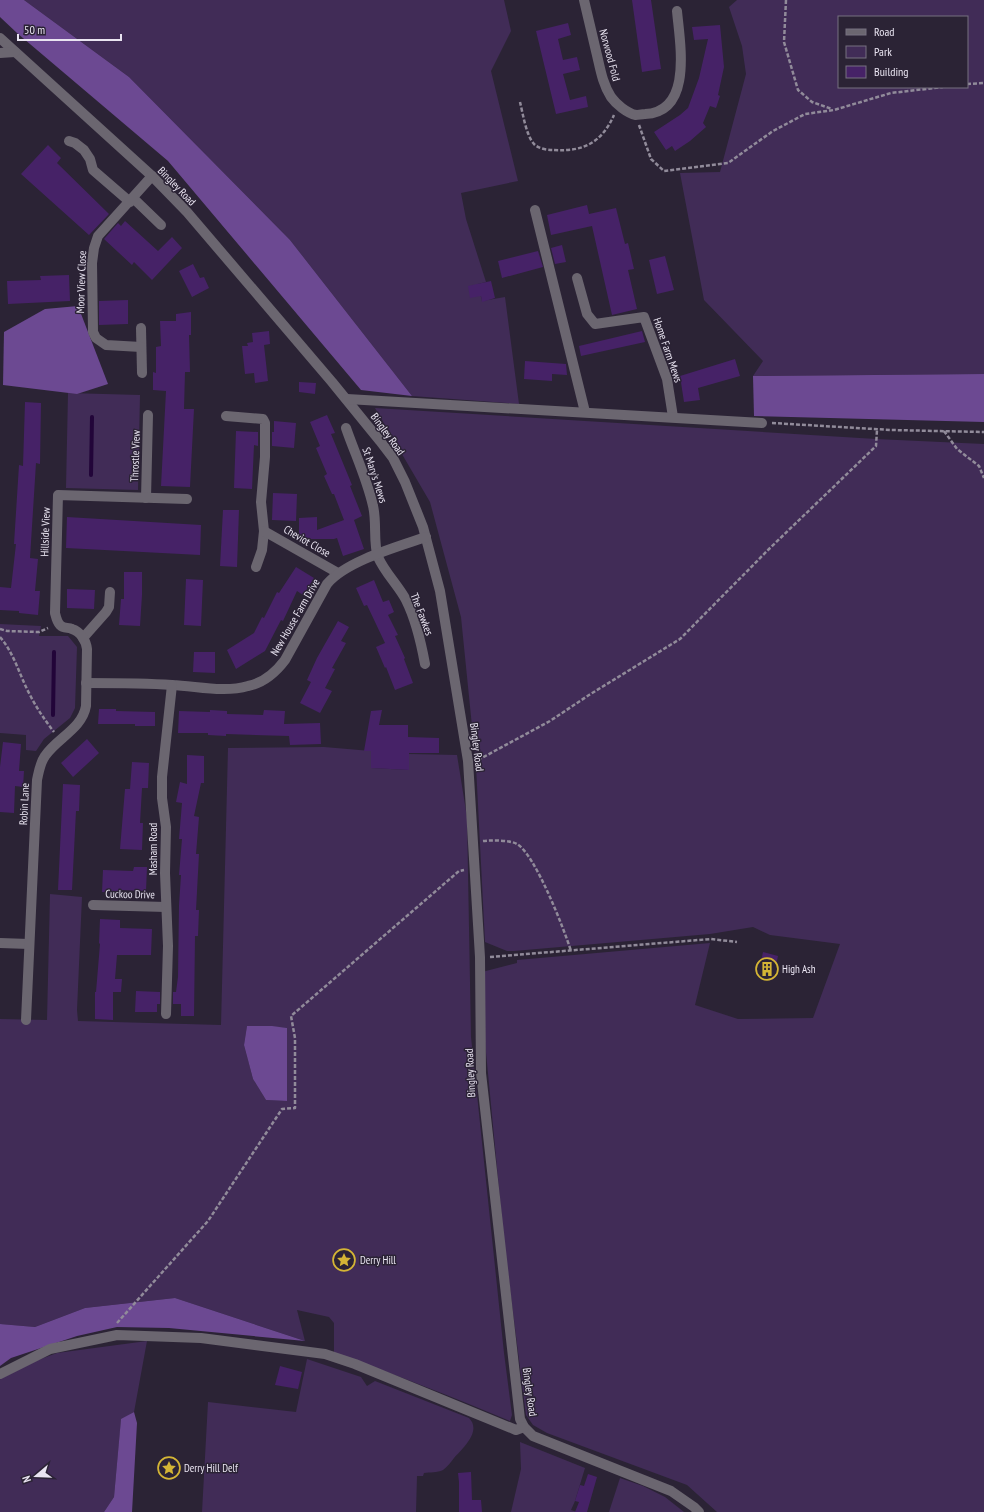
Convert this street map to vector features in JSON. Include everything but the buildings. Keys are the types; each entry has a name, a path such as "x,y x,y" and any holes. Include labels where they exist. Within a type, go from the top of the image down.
{"street":[{"name":"Norwood Fold","path":"584,0 603,82 612,98 618,104 636,115"},
{"path":"636,115 652,114 666,107 675,96 680,79 680,44 677,11"},
{"name":"Bingley Road","path":"0,38 152,176 187,212 347,399 393,458 405,482 426,537 440,591 468,761 480,958 480,1072 520,1419 524,1427 533,1436 671,1491 699,1512"},
{"path":"0,52 15,52"},
{"path":"68,141 75,143 84,150 90,159 93,170 161,225"},
{"name":"Moor View Close","path":"141,347 106,345 96,338 92,326 94,248 98,236 152,176"},
{"path":"535,210 585,412"},
{"name":"Home Farm Mews","path":"577,278 587,314 595,324 644,317 667,379 673,417"},
{"path":"141,328 142,373"},
{"path":"347,399 762,423"},
{"name":"Throstle View","path":"146,498 148,415"},
{"path":"226,416 263,419 266,429 266,457 261,502 264,531 262,550 256,567"},
{"name":"St Mary's Mews","path":"346,428 369,490 373,506 376,519 377,555"},
{"name":"Hillside View","path":"58,623 54,607 58,495 187,499"},
{"name":"Cheviot Close","path":"264,531 338,573"},
{"name":"New House Farm Drive","path":"86,683 172,684 225,689 250,686 266,678 279,668 285,660 327,584 338,573 377,555 426,537"},
{"name":"The Fawkes","path":"377,555 385,570 405,599 417,629 425,664"},
{"path":"83,638 109,607 110,592"},
{"path":"58,623 65,628 72,629 86,642 86,683"},
{"name":"Robin Lane","path":"26,1020 37,780 39,768 44,756 84,715 86,706 86,683"},
{"name":"Masham Road","path":"166,1014 168,946 165,873 166,827 162,777 172,684"},
{"name":"Cuckoo Drive","path":"93,905 166,907"},
{"path":"0,943 29,944"},
{"path":"0,1374 50,1349 117,1335 201,1338 325,1354 355,1364 516,1430 524,1427"}],"path":[{"path":"786,0 784,42 798,90 812,102 834,110"},
{"path":"968,84 984,82"},
{"path":"636,115 651,160 664,171 728,163 773,131 805,114 834,110 891,93 934,88"},
{"path":"520,102 525,125 534,144 542,148 561,151 584,148 594,142 605,132 618,104"},
{"path":"762,423 877,430 984,432"},
{"path":"468,761 480,760 550,722 589,695 680,639 769,549 876,446 877,430"},
{"path":"944,431 954,445 979,466 984,478"},
{"path":"0,629 7,631 39,632 58,623"},
{"path":"0,637 16,663 28,692 40,714 61,740"},
{"path":"473,842 493,839 511,842 517,844 528,854 536,868 556,913 571,951"},
{"path":"117,1335 116,1324 208,1221 282,1109 295,1108 295,1038 291,1016 459,871 474,868"},
{"path":"480,958 711,939 737,942"}],"green space":[{"path":"24,0 504,0 511,31 491,71 518,181 461,193 466,219 486,282 478,284 482,301 505,297 519,404 412,396 290,240 129,77"},
{"path":"737,0 984,0 984,374 753,376 763,361 704,300 680,173 720,172 746,74 742,46 729,7"},
{"path":"68,393 140,395 138,490 66,488"},
{"path":"375,408 876,439 984,444 984,1512 717,1512 687,1485 547,1433 533,1425 526,1415 504,1241 485,1042 482,972 517,963 517,960 710,943 695,1005 738,1019 813,1018 840,944 770,935 753,927 710,934 514,951 507,951 485,942 476,766 461,617 430,502"},
{"path":"0,624 41,626 39,636 68,636 77,647 75,708 70,718 44,739 36,751 26,750 26,735 0,733"},
{"path":"324,747 371,751 372,768 409,770 409,754 457,755 467,817 471,1037 504,1353 512,1415 510,1421 401,1377 334,1354 334,1323 329,1317 297,1310 305,1341 175,1298 85,1308 35,1327 0,1324 0,1019 47,1020 50,894 82,897 77,1010 78,1021 221,1025 228,748","holes":["247,1026 287,1028 287,1101 266,1100 253,1079 244,1045"]},
{"path":"147,1341 134,1412 121,1420 114,1497 104,1512 0,1512 0,1374 57,1353"},
{"path":"307,1359 361,1377 367,1386 375,1381 469,1418 473,1428 470,1439 449,1464 441,1471 424,1473 423,1476 417,1476 416,1512 202,1512 208,1402 296,1412"},
{"path":"520,1442 585,1468 571,1510 577,1512 511,1512 521,1469"},
{"path":"620,1478 643,1486 665,1497 684,1512 609,1512"}],"shaded area":[{"path":"0,0 24,0 129,77 290,240 412,396 361,390 168,161 0,17"},
{"path":"78,306 108,384 77,394 3,385 4,332 45,309"},
{"path":"984,374 984,422 754,416 753,376"},
{"path":"247,1026 272,1026 287,1028 287,1101 266,1100 253,1079 244,1045"},
{"path":"175,1298 305,1341 169,1328 117,1327 77,1336 11,1358 0,1366 0,1324 35,1327 85,1308"},
{"path":"134,1412 137,1423 132,1512 104,1512 114,1497 121,1419"}],"waterway":[{"path":"91,475 92,417"},
{"path":"53,715 54,652"}],"place":[{"name":"High Ash","path":"767,969"},
{"name":"Derry Hill","path":"344,1260"},
{"name":"Derry Hill Delf","path":"169,1468"}]}
